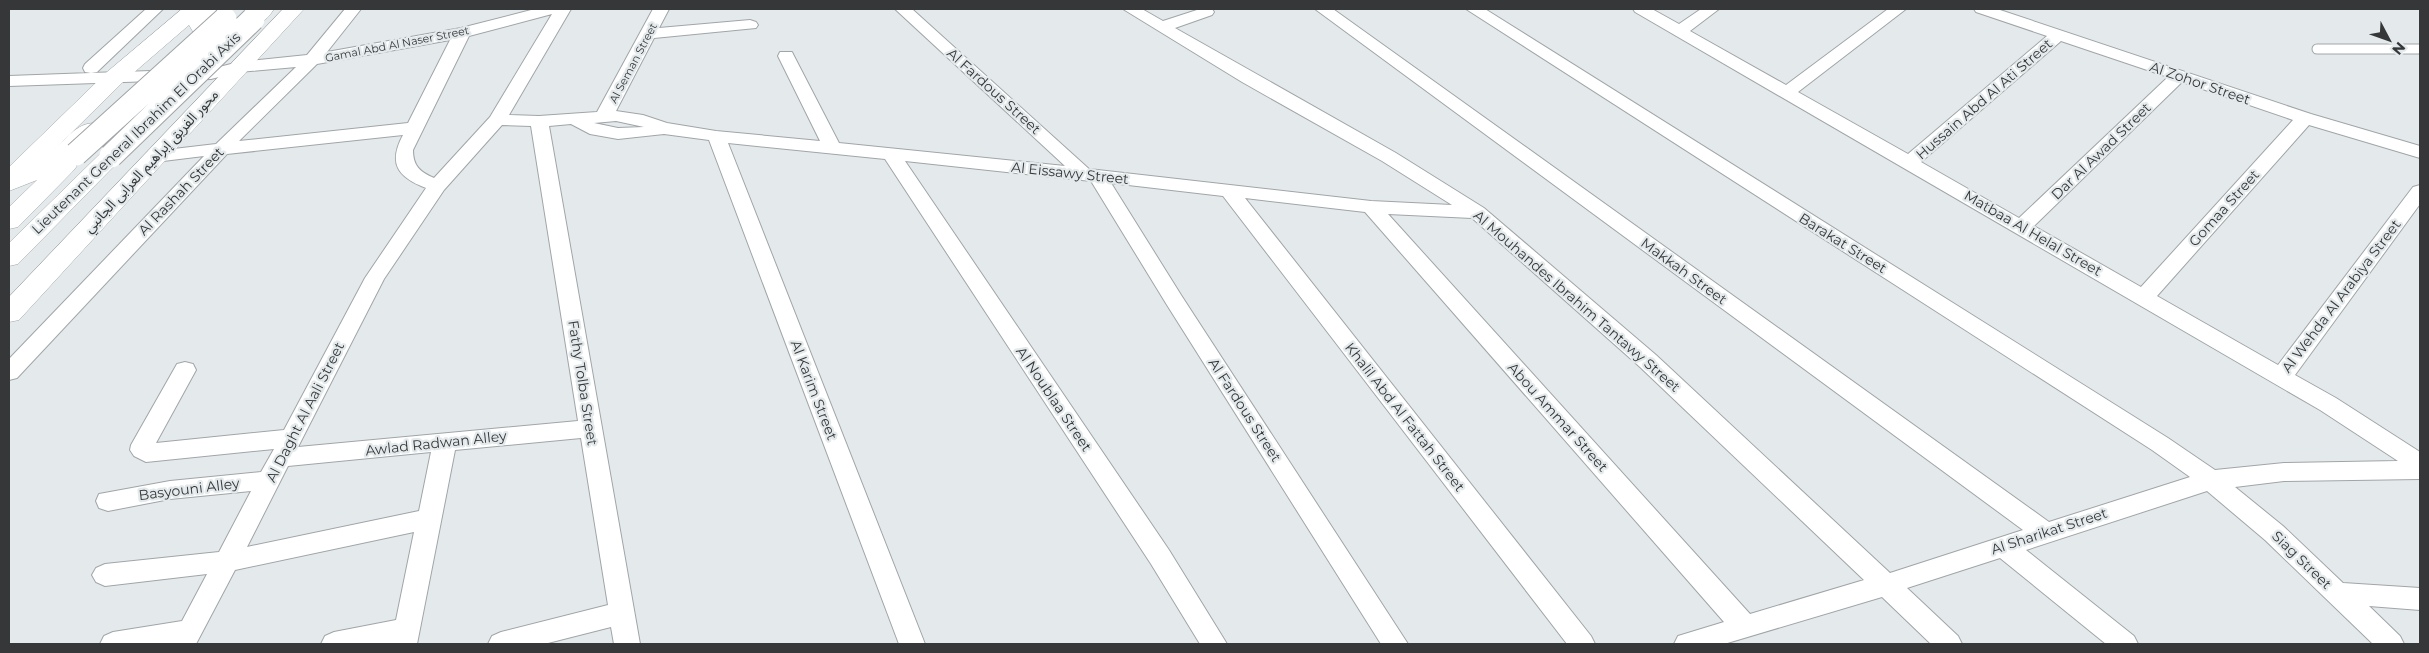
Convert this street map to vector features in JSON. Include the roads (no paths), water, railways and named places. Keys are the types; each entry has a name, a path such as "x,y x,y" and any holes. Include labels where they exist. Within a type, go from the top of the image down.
{"street":[{"path":"91,68 155,9"},
{"path":"9,183 121,72 194,9"},
{"path":"239,13 199,24 198,28 202,31 248,31 263,24 278,9"},
{"name":"محور الفريق إبراهيم العرابى الجانبي","path":"9,313 294,9"},
{"name":"Al Rashah Street","path":"9,372 221,149 312,60 353,9"},
{"name":"Gamal Abd Al Naser Street","path":"9,81 121,72 211,74 239,67 312,60 462,33 506,15 553,9"},
{"name":"Al Daght Al Aali Street","path":"186,638 375,278 437,186 497,120 563,9"},
{"name":"Al Seman Street","path":"604,116 661,9"},
{"name":"Al Fardous Street","path":"903,9 1090,174 1174,300 1396,644"},
{"name":"Al Mouhandes Ibrahim Tantawy Street","path":"1131,9 1161,28 1389,157 1478,212 1648,361 1885,586 1949,644"},
{"name":"Makkah Street","path":"1323,9 2045,533"},
{"name":"Barakat Street","path":"1474,9 2160,444 2210,480"},
{"name":"Matbaa Al Helal Street","path":"1641,9 2022,226 2281,377 2364,426 2420,464"},
{"path":"1679,30 1712,9"},
{"path":"1787,92 1898,9"},
{"name":"Al Zohor Street","path":"1982,9 2304,118 2420,152"},
{"path":"1161,28 1206,12"},
{"name":"Lieutenant General Ibrahim El Orabi Axis","path":"9,221 76,154 239,13"},
{"name":"Lieutenant General Ibrahim El Orabi Axis","path":"9,258 111,156 239,13"},
{"path":"648,34 750,25"},
{"path":"437,186 420,180 408,171 403,161 404,150 462,33"},
{"name":"Hussain Abd Al Ati Street","path":"1909,163 2060,34"},
{"path":"786,56 832,148"},
{"name":"Gamal Abd Al Naser Street","path":"9,70 91,68 121,72"},
{"name":"Dar Al Awad Street","path":"2022,226 2179,76"},
{"path":"9,183 56,161 104,119 114,115 162,115 166,121 131,162 132,168 148,163 221,149 414,128"},
{"name":"Al Eissawy Street","path":"497,120 539,122 604,116 630,117 663,128 716,136 1090,174 1371,207 1478,212"},
{"name":"Gomaa Street","path":"2144,298 2304,118"},
{"name":"Al Eissawy Street","path":"576,119 590,128 611,133 645,133 663,128"},
{"name":"Fathy Tolba Street","path":"539,122 627,644"},
{"name":"Al Karim Street","path":"716,136 912,644"},
{"name":"Al Noublaa Street","path":"892,155 1160,557 1214,644"},
{"name":"Khalil Abd Al Fattah Street","path":"1228,190 1582,644"},
{"name":"Al Wehda Al Arabiya Street","path":"2281,377 2420,191"},
{"name":"Abou Ammar Street","path":"1371,207 1745,627"},
{"path":"185,370 143,445 142,450 146,453 292,438"},
{"name":"Awlad Radwan Alley","path":"281,458 590,428"},
{"path":"334,644 406,636 445,442"},
{"name":"Al Sharikat Street","path":"1700,642 1885,586 2210,480 2284,472 2420,470"},
{"name":"Basyouni Alley","path":"108,501 170,490 270,480"},
{"name":"Siag Street","path":"2210,480 2274,533 2391,644"},
{"path":"105,575 228,561 429,519"},
{"path":"2003,546 2125,644"},
{"path":"2337,593 2420,599"},
{"path":"501,644 621,613"},
{"path":"113,644 186,638"}],"lane":[{"path":"2317,49 2420,49"}]}
